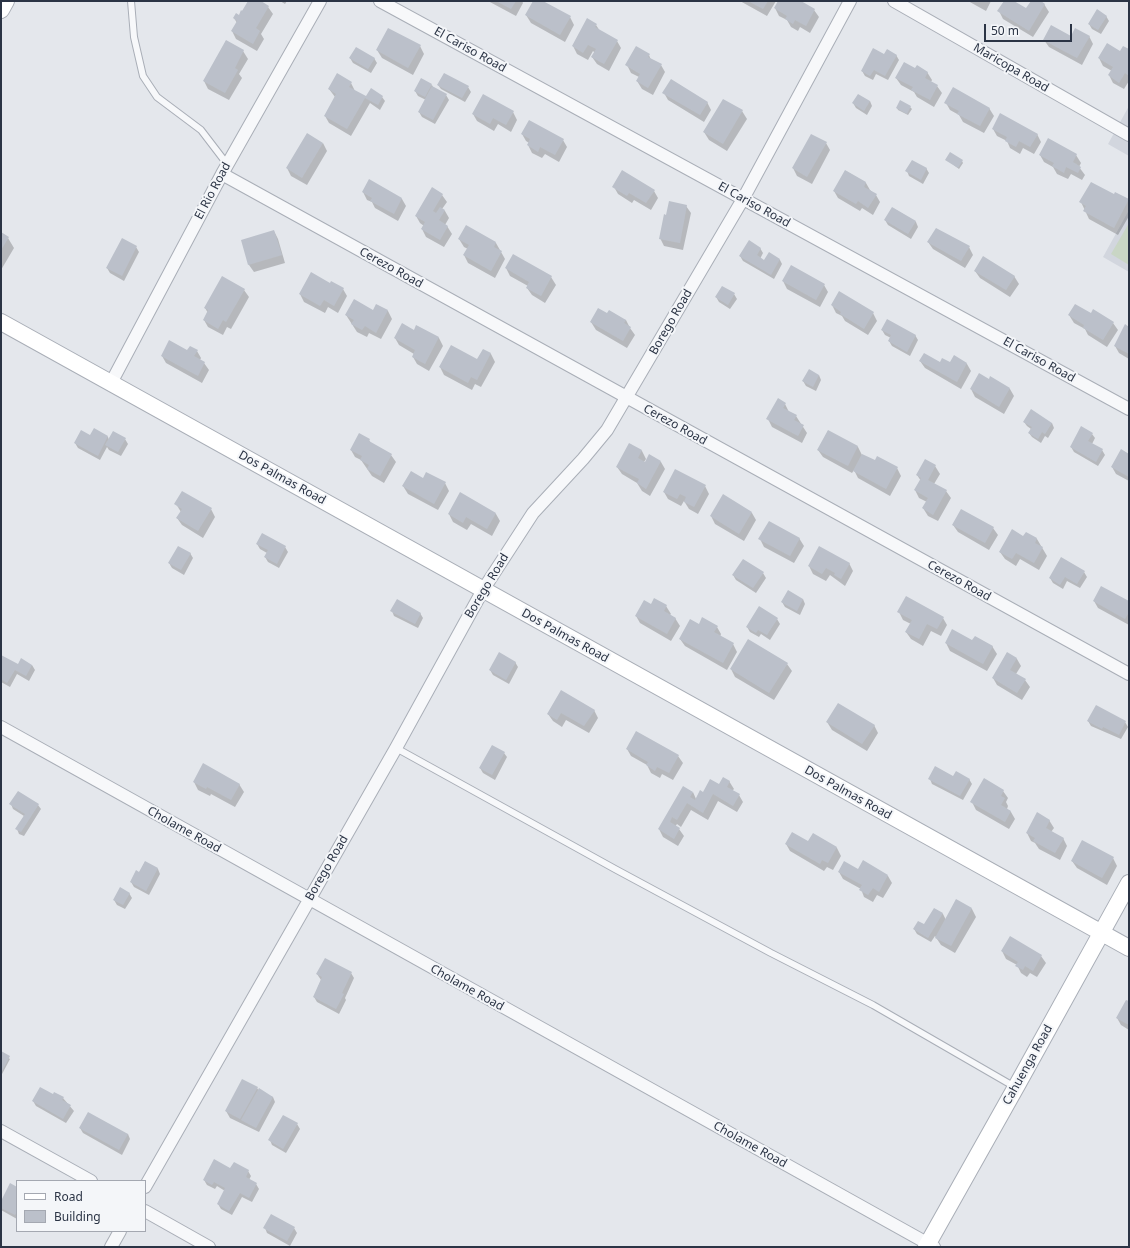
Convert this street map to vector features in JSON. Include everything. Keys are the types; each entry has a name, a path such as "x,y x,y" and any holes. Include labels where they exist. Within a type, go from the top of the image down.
{"street":[{"path":"1,10 6,1"},
{"name":"El Rio Road","path":"111,383 224,169 320,1"},
{"name":"El Cariso Road","path":"380,1 1129,408"},
{"name":"Borego Road","path":"146,1185 396,748 483,590 533,513 583,459 607,430 627,398 743,199 850,1"},
{"name":"Maricopa Road","path":"894,1 1129,135"},
{"name":"Cerezo Road","path":"224,169 627,398 1129,674"},
{"name":"Dos Palmas Road","path":"1,322 1129,948"},
{"name":"Cholame Road","path":"1,727 929,1246"},
{"name":"Cahuenga Road","path":"929,1246 1129,883"},
{"path":"1,1131 89,1180"},
{"path":"146,1212 209,1247"},
{"path":"111,1247 119,1232"}],"lane":[{"path":"131,1 134,37 143,76 157,97 201,130 224,169"},
{"path":"396,748 635,880 771,953 873,1005 1016,1087"}],"shaded area":[{"path":"1129,106 1129,156 1108,144"},
{"path":"1129,210 1129,272 1103,257"}],"green space":[{"path":"1129,223 1129,265 1111,254"}],"building":[{"path":"248,1 261,1 269,6 256,28 260,31 253,44 231,31 237,21 233,18 236,13 239,15"},
{"path":"496,1 516,1 511,9"},
{"path":"533,1 543,1 571,16 560,35 525,15"},
{"path":"748,1 768,1 763,9"},
{"path":"778,1 801,1 815,9 806,26 795,20 793,24 785,19 787,16 774,8"},
{"path":"1004,1 1014,1 1026,8 1031,1 1041,1 1045,4 1029,31 997,11"},
{"path":"1097,9 1107,16 1098,30 1088,24"},
{"path":"587,18 597,24 595,27 618,40 604,64 591,57 596,49 588,45 583,53 572,46"},
{"path":"1051,25 1071,36 1075,28 1090,36 1077,58 1043,40"},
{"path":"388,28 421,45 408,68 376,50"},
{"path":"226,40 244,50 235,68 238,70 225,93 203,81"},
{"path":"1107,43 1120,51 1123,46 1129,49 1129,76 1125,73 1119,83 1108,75 1113,67 1098,58"},
{"path":"636,46 650,54 648,57 662,64 648,88 636,81 640,74 625,65"},
{"path":"356,47 375,58 368,69 349,58"},
{"path":"873,48 884,54 887,49 897,55 885,76 874,70 870,76 861,71"},
{"path":"904,62 915,68 917,65 928,72 925,78 938,85 930,100 911,90 913,87 895,78"},
{"path":"337,73 352,82 349,87 366,96 371,88 383,96 378,105 365,98 347,129 324,116 336,94 328,89"},
{"path":"444,73 469,86 462,98 437,85"},
{"path":"421,78 432,84 425,97 414,91"},
{"path":"671,79 708,102 700,115 662,93"},
{"path":"432,86 447,94 433,120 418,112"},
{"path":"953,87 990,108 980,126 957,114 959,111 944,103"},
{"path":"483,94 514,111 506,125 493,118 490,124 472,114"},
{"path":"858,94 870,101 864,111 852,103"},
{"path":"723,99 743,110 723,144 703,132"},
{"path":"900,100 911,106 907,114 896,108"},
{"path":"1000,113 1038,134 1030,147 1019,141 1016,147 1005,141 1007,137 992,129"},
{"path":"529,120 564,139 555,155 540,147 538,152 527,145 530,139 521,134"},
{"path":"307,133 323,143 302,178 286,168"},
{"path":"811,134 827,142 807,177 792,168"},
{"path":"1048,138 1077,154 1073,162 1081,167 1078,173 1066,167 1064,173 1052,166 1054,163 1039,155"},
{"path":"950,152 963,160 958,168 945,160"},
{"path":"912,160 927,168 921,180 905,171"},
{"path":"622,170 655,190 646,203 629,193 627,196 612,187"},
{"path":"845,170 866,182 864,187 877,194 868,208 858,201 856,204 833,191"},
{"path":"369,179 402,198 394,214 370,201 372,198 362,192"},
{"path":"1091,182 1114,194 1115,192 1129,199 1114,228 1083,211 1086,206 1079,202"},
{"path":"432,187 443,194 433,211 436,213 440,207 445,210 439,220 448,226 440,240 421,229 425,222 415,216"},
{"path":"669,201 687,205 680,243 659,239 664,214 666,215"},
{"path":"892,207 916,221 908,234 884,220"},
{"path":"466,225 496,242 494,247 502,251 491,271 463,255 469,245 458,239"},
{"path":"936,228 970,246 961,261 927,242"},
{"path":"274,230 282,255 248,265 241,240"},
{"path":"1,232 9,237 1,250"},
{"path":"122,238 137,246 122,276 106,268"},
{"path":"749,240 761,248 757,255 764,260 769,252 780,259 771,275 739,256"},
{"path":"513,254 552,276 541,296 526,288 529,282 505,268"},
{"path":"983,256 1015,276 1006,290 974,271"},
{"path":"791,265 825,284 816,300 782,281"},
{"path":"311,272 330,283 331,281 344,288 334,306 324,300 320,306 299,294"},
{"path":"222,276 245,289 226,322 223,320 218,329 203,320 208,310 204,308"},
{"path":"722,286 735,293 728,305 715,297"},
{"path":"839,291 874,312 864,329 840,314 841,312 831,305"},
{"path":"354,299 373,310 376,304 388,310 376,333 365,326 362,330 351,324 354,320 345,315"},
{"path":"1075,304 1091,313 1093,309 1114,322 1103,340 1083,328 1084,325 1068,315"},
{"path":"598,308 607,313 609,310 626,320 624,323 631,327 623,341 590,322"},
{"path":"887,319 916,335 907,352 888,341 891,335 881,330"},
{"path":"402,323 414,330 416,325 439,337 425,364 412,357 415,350 394,338"},
{"path":"1125,324 1129,327 1129,354 1114,346"},
{"path":"169,340 187,350 190,346 198,350 194,356 205,362 198,376 161,356"},
{"path":"451,345 477,359 483,349 491,353 477,380 471,377 468,383 439,367"},
{"path":"924,353 940,362 942,358 950,362 954,355 967,363 957,382 919,361"},
{"path":"809,369 819,375 813,387 802,381"},
{"path":"979,373 989,379 990,376 1010,388 999,407 970,389"},
{"path":"778,398 786,403 783,408 797,415 794,420 804,425 798,436 766,419"},
{"path":"1031,409 1052,423 1045,434 1042,432 1038,439 1028,433 1032,427 1023,422"},
{"path":"1081,426 1093,433 1088,441 1103,449 1096,462 1070,447"},
{"path":"94,428 108,436 98,456 74,443 81,430 90,435"},
{"path":"828,430 858,446 848,466 817,450"},
{"path":"113,431 126,438 118,452 105,445"},
{"path":"359,433 370,439 369,441 392,454 380,476 367,469 369,465 360,460 362,456 350,450"},
{"path":"629,443 642,450 638,458 645,462 649,454 661,461 646,489 637,483 639,479 616,467"},
{"path":"1121,449 1129,454 1129,477 1111,467"},
{"path":"862,454 875,460 877,456 898,467 886,489 853,471"},
{"path":"925,459 936,465 928,480 947,490 933,515 922,508 928,498 914,490 921,478 916,475"},
{"path":"675,469 706,485 694,507 684,502 686,497 680,494 677,499 663,492"},
{"path":"411,471 423,478 426,472 446,482 434,504 402,486"},
{"path":"182,491 212,508 198,531 176,518 182,509 174,504"},
{"path":"460,492 496,513 487,529 466,517 463,523 448,514"},
{"path":"723,494 752,512 739,534 710,516"},
{"path":"961,509 994,527 985,543 952,525"},
{"path":"769,521 800,538 790,556 758,539"},
{"path":"1012,529 1023,536 1026,532 1037,538 1035,543 1043,547 1034,563 1016,553 1012,559 999,552"},
{"path":"262,533 286,546 277,564 264,557 268,550 256,544"},
{"path":"178,546 191,553 181,570 168,563"},
{"path":"819,546 850,563 841,579 834,575 835,573 826,568 822,574 808,566"},
{"path":"1061,557 1085,571 1077,584 1065,577 1060,585 1049,578"},
{"path":"743,559 764,572 753,588 732,575"},
{"path":"1101,586 1129,601 1129,612 1125,619 1093,601"},
{"path":"788,590 803,599 797,611 781,602"},
{"path":"906,596 944,617 937,629 927,624 919,639 905,632 912,620 897,612"},
{"path":"654,598 667,605 664,611 676,618 667,634 635,616 644,600 651,604"},
{"path":"397,599 421,613 415,624 390,611"},
{"path":"759,606 778,618 767,635 758,630 756,633 746,627"},
{"path":"702,617 718,626 714,632 734,643 723,663 679,639 690,619 699,624"},
{"path":"952,629 972,640 975,636 993,646 983,664 945,643"},
{"path":"748,639 788,663 769,693 730,669"},
{"path":"499,652 516,662 506,680 489,670"},
{"path":"1007,652 1017,658 1010,670 1026,679 1017,693 992,678"},
{"path":"1,655 18,664 21,658 32,665 26,676 15,670 7,683 1,679"},
{"path":"561,690 595,710 584,726 561,713 557,720 547,714"},
{"path":"838,703 875,725 862,744 826,722"},
{"path":"1096,705 1126,721 1119,735 1103,727 1102,729 1087,721"},
{"path":"636,731 679,755 669,773 657,767 655,771 646,765 648,762 626,749"},
{"path":"492,745 505,752 492,775 479,768"},
{"path":"203,763 240,784 231,800 207,787 206,789 193,782"},
{"path":"935,766 953,776 956,771 970,779 960,796 928,779"},
{"path":"723,777 730,781 727,787 740,794 733,806 713,794 703,813 687,803 677,820 672,817 670,822 680,828 674,839 658,829 683,786 693,792 690,797 695,800 700,790 703,792 710,779 719,784"},
{"path":"984,778 1004,790 1001,796 1005,798 1001,805 1011,811 1005,822 970,802"},
{"path":"18,791 39,804 21,832 15,829 25,814 9,804"},
{"path":"1037,812 1050,820 1046,828 1064,838 1055,853 1033,841 1035,838 1026,833"},
{"path":"792,832 808,841 813,833 837,847 828,863 822,860 820,864 785,844"},
{"path":"1082,840 1114,857 1102,878 1071,861"},
{"path":"863,860 888,875 879,892 873,888 868,895 859,890 862,885 838,872 844,861 858,869"},
{"path":"145,861 158,868 146,891 130,882 136,870 139,872"},
{"path":"120,887 130,893 123,905 113,900"},
{"path":"956,899 972,908 951,946 935,938"},
{"path":"934,908 943,913 928,938 913,929 918,921 924,924"},
{"path":"1010,936 1042,955 1033,971 1025,966 1023,970 1015,966 1018,962 1001,951"},
{"path":"325,958 352,972 342,993 344,994 336,1009 313,997 322,977 316,974"},
{"path":"1126,1000 1129,1001 1129,1025 1116,1018"},
{"path":"1,1051 10,1056 1,1073"},
{"path":"242,1079 258,1087 240,1119 225,1111"},
{"path":"40,1087 53,1094 54,1092 64,1097 62,1100 71,1105 63,1119 32,1101"},
{"path":"259,1088 273,1097 256,1128 241,1120"},
{"path":"88,1112 128,1134 119,1150 79,1128"},
{"path":"283,1115 298,1123 283,1149 268,1140"},
{"path":"214,1159 230,1168 234,1162 249,1170 246,1177 257,1183 249,1198 240,1193 229,1211 217,1204 225,1188 214,1182 212,1185 203,1180"},
{"path":"10,1183 16,1186 15,1215 1,1208 1,1201"},
{"path":"271,1214 295,1227 287,1241 263,1228"}]}
